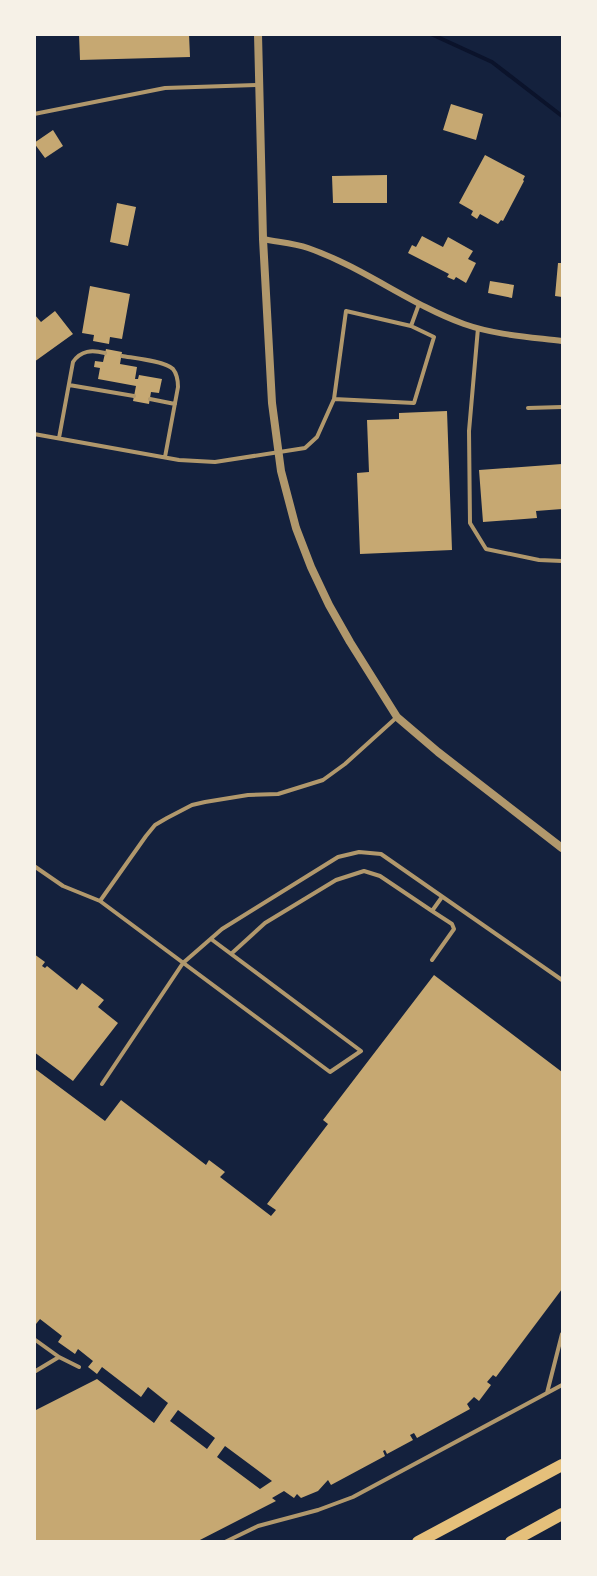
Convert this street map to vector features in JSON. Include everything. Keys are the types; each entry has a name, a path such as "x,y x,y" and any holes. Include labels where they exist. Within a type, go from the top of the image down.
{"highway":[{"path":"418,1542 562,1466"},
{"path":"511,1542 562,1514"}],"street":[{"path":"258,34 263,239 272,403 278,453 296,528 311,567 350,642 397,717 438,752 562,848"},
{"path":"263,239 306,247 350,265 419,304 465,325 507,335 562,341"}],"lane":[{"path":"34,114 165,87 260,85"},
{"path":"411,326 419,304"},
{"path":"34,434 165,458 215,462 305,448 317,437 334,399 346,311 411,326 434,337 414,403 334,399"},
{"path":"478,328 469,431 470,524 486,549 539,560 562,561"},
{"path":"59,438 73,363 77,356 87,351 105,353"},
{"path":"122,356 166,364 173,369 178,378 165,458"},
{"path":"69,385 134,396"},
{"path":"150,399 175,404"},
{"path":"528,408 562,407"},
{"path":"100,902 155,825 192,805 248,795 278,794 323,780 345,764 397,717"},
{"path":"102,1084 183,963 222,929 338,857 359,852 381,854 562,980"},
{"path":"34,866 63,886 100,902 330,1072 361,1051 211,939"},
{"path":"231,954 265,923 336,880 364,871 380,876 452,924 454,928 432,960"},
{"path":"432,911 442,897"},
{"path":"546,1394 562,1334"},
{"path":"34,1339 58,1357 79,1367"},
{"path":"34,1372 58,1357"},
{"path":"225,1542 258,1526 318,1510 353,1497 562,1385"}],"building":[{"path":"79,34 189,34 190,57 80,60"},
{"path":"451,104 483,114 476,140 443,130"},
{"path":"53,130 63,146 45,158 34,143"},
{"path":"485,155 525,176 503,221 501,220 498,224 480,214 477,219 471,215 473,211 459,203"},
{"path":"387,175 387,203 333,203 332,176"},
{"path":"117,203 136,207 128,246 110,242"},
{"path":"422,236 443,247 448,237 473,251 468,259 476,263 466,283 456,277 454,280 447,277 449,274 408,253 412,245 416,247"},
{"path":"558,263 562,263 562,297 555,296"},
{"path":"490,281 514,285 512,298 488,293"},
{"path":"90,286 130,294 122,339 110,337 109,344 93,341 94,335 82,333"},
{"path":"55,311 73,334 34,362 34,314 41,322"},
{"path":"106,349 122,352 120,364 137,367 135,379 138,379 139,375 162,379 159,393 151,392 149,404 133,401 136,386 98,379 100,368 94,367 95,361 103,362"},
{"path":"447,411 452,550 360,554 357,473 369,472 367,420 399,419 399,413"},
{"path":"562,464 562,509 536,511 537,518 483,522 479,470"},
{"path":"34,954 45,962 42,966 45,968 47,966 77,990 82,983 104,1000 98,1007 118,1023 73,1081 34,1052"},
{"path":"434,975 562,1072 562,1289 496,1377 493,1375 487,1382 491,1385 479,1401 474,1397 467,1404 470,1409 417,1438 414,1433 410,1435 413,1440 387,1454 385,1450 383,1451 385,1456 331,1485 328,1480 318,1491 301,1498 297,1494 294,1498 284,1491 272,1498 276,1501 196,1542 34,1542 34,1411 97,1379 154,1423 168,1403 148,1387 141,1397 102,1367 97,1374 88,1367 93,1361 78,1349 75,1354 58,1342 62,1336 40,1319 36,1324 34,1323 34,1068 105,1121 121,1100 206,1165 209,1160 225,1172 220,1177 271,1216 276,1210 267,1204 328,1124 323,1120","holes":["178,1410 215,1438 207,1449 170,1421","225,1446 272,1481 260,1489 217,1457"]}],"waterway":[{"path":"431,34 492,62 562,116"}]}
